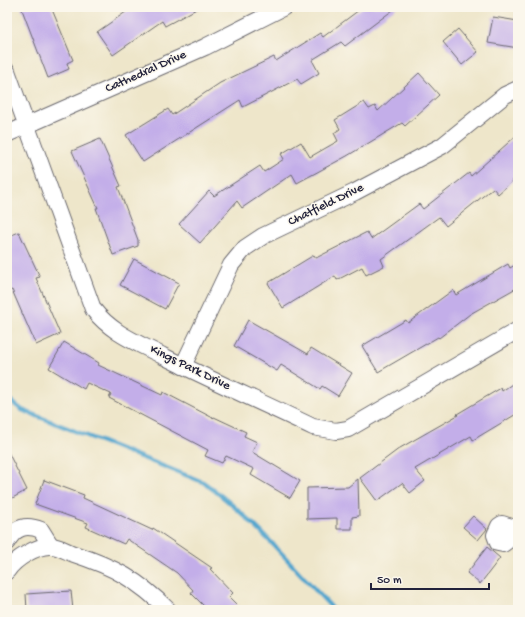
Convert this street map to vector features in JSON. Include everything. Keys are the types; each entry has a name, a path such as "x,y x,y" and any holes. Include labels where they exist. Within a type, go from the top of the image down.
{"street":[{"name":"Cathedral Drive","path":"7,134 205,47 262,12 284,7"},
{"name":"Kings Park Drive","path":"7,71 93,309 103,322 117,332 183,366 313,427 336,431 348,429 518,330"},
{"name":"Chatfield Drive","path":"183,366 231,265 245,248 263,236 355,192 442,146 505,95 518,89"},
{"path":"7,542 17,530 25,526 41,530 51,546"},
{"path":"8,562 30,551 51,546 106,564 133,579 168,610"}],"building":[{"path":"21,7 51,7 73,60 67,63 69,69 48,78"},
{"path":"133,7 200,7 165,26 162,21 113,55 97,32"},
{"path":"363,7 397,7 345,46 341,42 312,60 319,73 301,84 297,79 243,107 240,100 143,162 126,135 168,109 172,115 220,83 274,57 276,61 320,33 323,37"},
{"path":"493,17 518,21 518,48 488,43"},
{"path":"458,29 478,52 462,65 443,42"},
{"path":"419,73 439,95 405,126 402,123 347,156 297,183 292,174 242,208 237,201 200,243 179,224 209,191 214,196 260,166 264,172 284,159 281,154 301,142 310,157 338,141 334,133 340,129 335,120 364,102 369,109 375,106 378,111"},
{"path":"518,134 518,176 498,194 493,188 446,226 439,217 381,259 384,266 366,275 362,267 337,280 335,276 283,308 268,283 314,255 316,258 367,232 371,239 419,204 423,209 469,173 471,176"},
{"path":"100,139 121,186 118,187 138,240 138,246 113,255 96,208 98,208 72,151"},
{"path":"19,232 40,277 36,278 60,334 36,345 12,290 7,292 7,237"},
{"path":"134,259 179,283 165,309 120,285"},
{"path":"518,263 518,287 470,314 439,338 438,337 378,372 362,346 406,320 408,323 453,290 456,295 508,264 510,268"},
{"path":"248,320 308,354 311,348 352,373 338,396 322,386 320,389 281,365 277,371 234,346"},
{"path":"64,342 99,363 98,365 162,395 163,392 213,418 214,417 246,432 244,436 257,442 252,452 300,481 290,498 251,475 254,469 226,456 222,463 205,456 208,450 109,398 111,394 87,383 84,389 49,368"},
{"path":"518,380 518,413 473,440 471,436 415,469 425,481 410,493 402,483 377,501 360,478 400,448 458,415 457,414 501,388 502,391"},
{"path":"7,450 27,490 7,501"},
{"path":"358,479 359,516 352,517 352,529 337,529 337,518 307,519 307,488 348,487"},
{"path":"44,480 84,495 83,498 152,530 153,528 212,568 210,569 233,593 229,597 242,610 208,610 191,593 193,590 177,573 127,539 124,544 86,527 88,523 35,504"},
{"path":"473,516 487,529 478,540 463,527"},
{"path":"487,547 500,558 480,584 467,573"},
{"path":"71,591 73,610 27,610 26,594"}],"waterway":[{"path":"7,398 22,410 203,482 255,526 334,610"}]}
